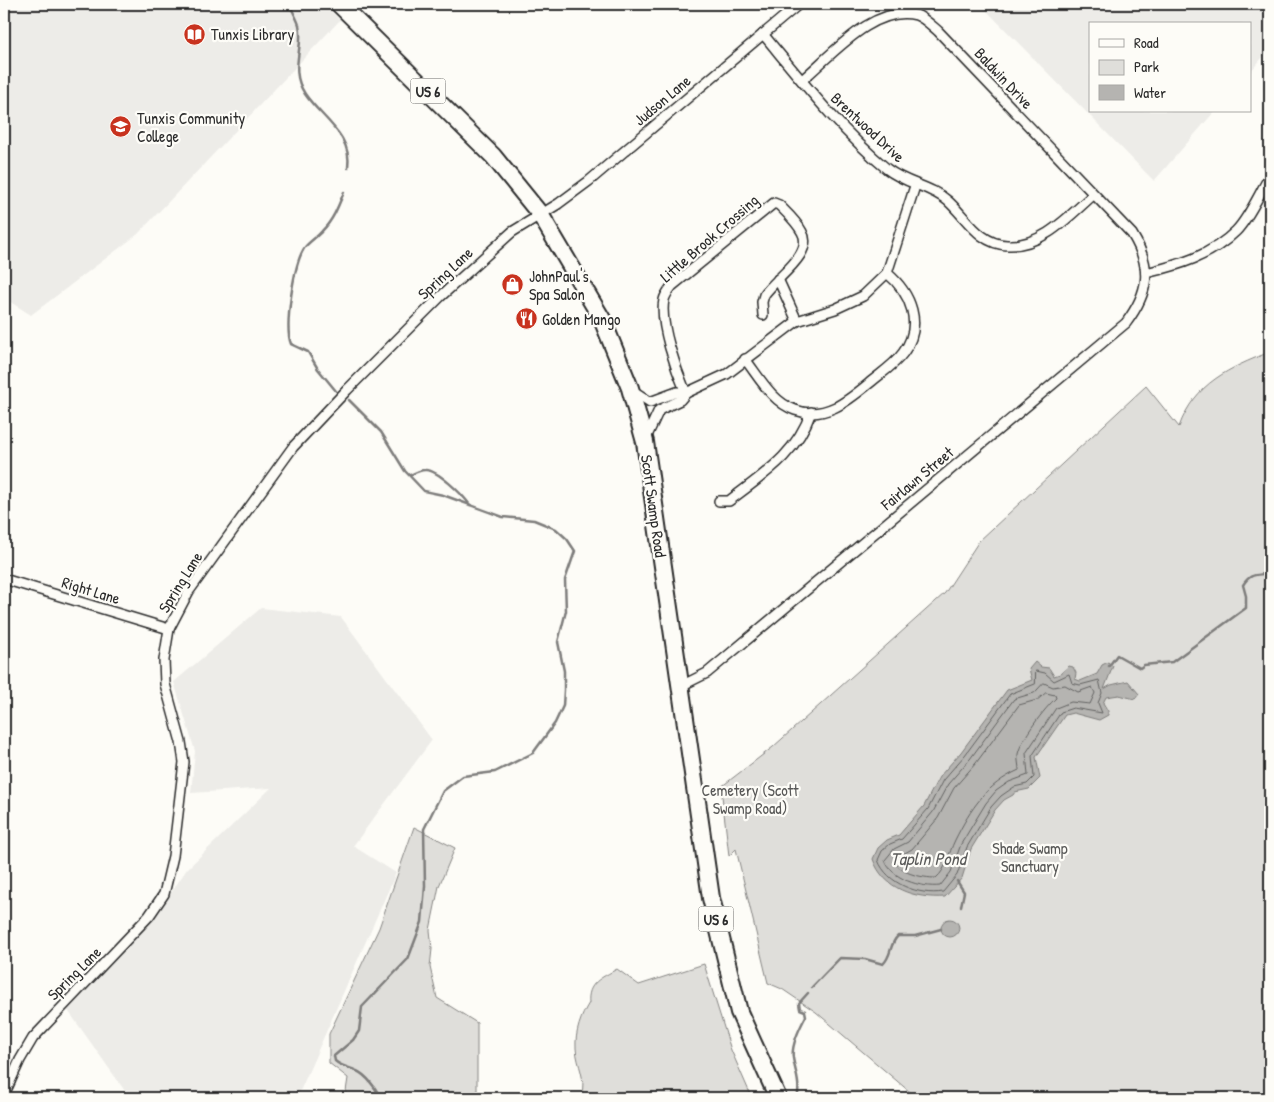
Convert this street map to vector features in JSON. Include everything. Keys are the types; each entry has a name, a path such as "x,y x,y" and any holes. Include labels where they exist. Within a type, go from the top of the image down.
{"highway":[{"name":"Scott Swamp Road","path":"339,4 493,156 540,214 602,319 630,388 645,442 711,898 739,1012 778,1098"}],"street":[{"name":"Judson Lane","path":"540,214 558,204 589,181 799,4"},
{"name":"Baldwin Drive","path":"802,80 866,25 890,14 917,15 938,31 1132,234 1143,252 1146,273"},
{"name":"Brentwood Drive","path":"763,34 835,118 888,169 915,186 939,194 981,235 1005,245 1019,245 1041,237 1052,230 1093,195"},
{"path":"1146,273 1172,267 1206,254 1236,231 1270,176"},
{"path":"645,442 658,410 680,400 686,393 727,374 797,321 835,309 863,296 887,273 915,186"},
{"name":"Little Brook Crossing","path":"686,393 673,358 665,317 664,300 672,286 774,203 779,205 802,231 805,242 802,253 764,295 762,302 763,315"},
{"name":"Spring Lane","path":"4,1096 20,1060 33,1038 140,927 164,894 173,856 184,762 181,742 165,684 164,660 169,629 189,591 293,447 440,297 512,232 540,214"},
{"path":"745,359 778,400 794,410 811,412 832,410 849,401 896,360 909,343 914,322 910,300 898,282 887,273"},
{"name":"Fairlawn Street","path":"681,686 707,673 1126,323 1141,303 1146,273"},
{"path":"778,279 797,321"},
{"path":"630,388 650,402 677,392 686,393"},
{"path":"719,501 729,501 786,456 800,438 811,412"},
{"name":"Right Lane","path":"4,579 169,629"}],"shaded area":[{"name":"Tunxis Community College","path":"4,4 323,4 340,20 138,234 31,315 4,298"},
{"path":"980,4 1270,4 1270,49 1252,70 1252,22 1089,22 1089,112 1214,112 1154,181"},
{"path":"261,608 341,617 432,740 353,846 396,873 297,1098 130,1098 67,1009 152,921 187,869 271,788 191,793 195,751 174,682"}],"green space":[{"name":"Shade Swamp Sanctuary","path":"1270,352 1270,1098 917,1098 816,1012 782,989 768,983 736,849 729,856 721,787 773,747 945,593 979,541 1146,386 1179,427 1194,399 1204,388 1227,371"},
{"path":"414,827 455,848 439,886 430,930 432,949 430,967 437,998 477,1023 477,1098 345,1098 348,1078 329,1063 329,1034 379,928"},
{"path":"704,964 731,1050 752,1098 581,1098 583,1084 577,1055 576,1036 581,1019 589,1003 590,991 596,982 617,969 639,985"}],"water":[{"name":"Taplin Pond","path":"1035,662 1041,667 1049,668 1054,676 1060,674 1069,666 1073,667 1076,673 1075,679 1080,681 1097,674 1102,665 1108,662 1113,666 1104,689 1111,685 1128,681 1139,694 1135,699 1119,695 1106,697 1103,703 1108,711 1108,715 1099,720 1073,713 1065,715 1036,757 1040,778 1029,789 1015,792 995,810 971,849 962,878 945,897 912,894 892,885 884,878 873,859 878,848 887,840 899,835 924,806 939,777 961,752 1007,690 1032,680 1029,669"},
{"path":"950,919 956,922 959,928 956,934 950,937 944,934 941,928 944,922"}],"waterway":[{"path":"290,4 298,22 300,34 297,67 300,85 312,103 341,136 346,146 348,168"},
{"path":"336,391 318,369 308,352 291,344 289,336 289,310 297,266 301,255 305,247 329,222 344,192"},
{"path":"349,400 381,432 405,471 424,491 443,495 503,517 534,520 556,529 567,539 575,551 565,580 566,611 558,642 564,671 563,706 555,723 533,753 495,772 463,776 443,791 424,829 425,886 422,922 408,959 362,1007 359,1031 353,1040 334,1056 335,1061 364,1076 374,1087 380,1098"},
{"path":"410,475 419,471 430,471 443,478 456,489 470,505"},
{"path":"1109,666 1117,655 1140,668 1144,665 1172,662 1246,608 1246,596 1243,585 1249,578 1255,575 1270,573"},
{"path":"957,881 964,892 961,906"},
{"path":"812,987 840,958 865,959 883,964 898,936 915,936 941,929"},
{"path":"797,1098 798,1083 793,1048 806,1016 805,1011 800,1009 799,1003 808,993"}],"place":[{"name":"Tunxis Library","path":"195,34"},
{"name":"Tunxis Community College","path":"121,127"},
{"name":"JohnPaul's Spa Salon","path":"513,285"},
{"name":"Golden Mango","path":"526,319"}],"park label":[{"name":"Cemetery (Scott Swamp Road)","path":"750,799"}]}
